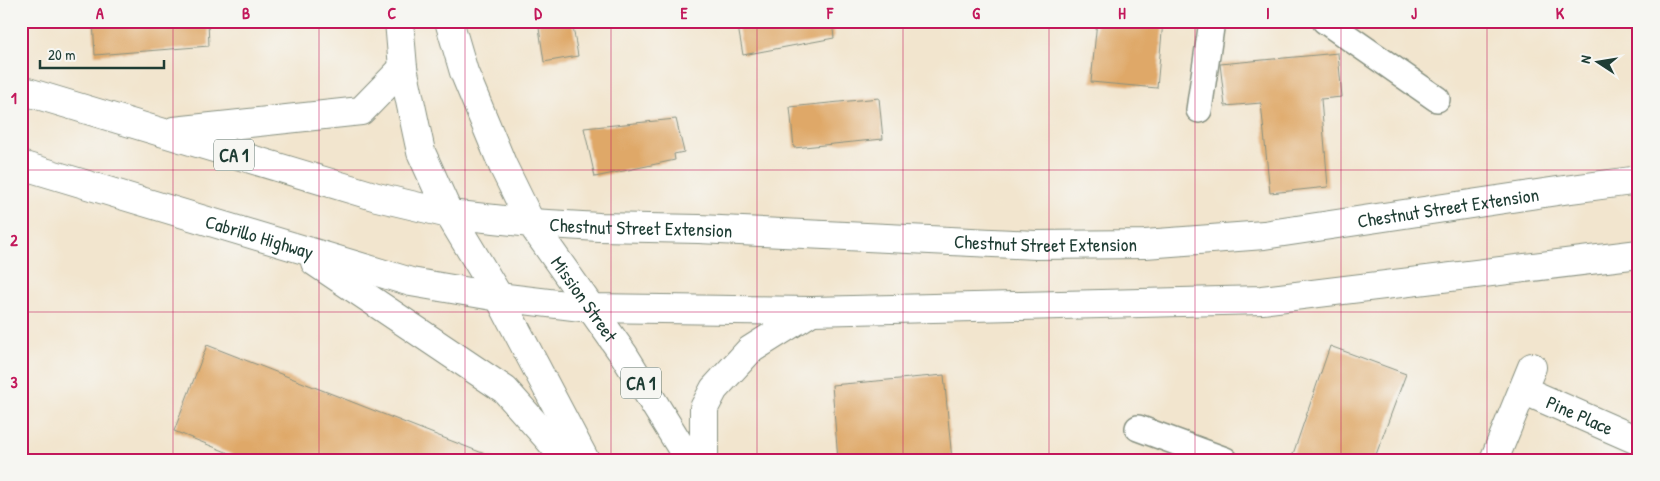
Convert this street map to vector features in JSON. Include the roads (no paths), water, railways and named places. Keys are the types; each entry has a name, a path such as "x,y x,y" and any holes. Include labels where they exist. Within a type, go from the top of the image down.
{"main road":[{"path":"399,21 403,68 421,152 449,214 499,297 585,460"},
{"name":"Mission Street","path":"449,21 468,81 502,166 531,223 624,355 689,460"},
{"path":"160,133 361,111 403,68"},
{"name":"CA 1","path":"21,90 377,197 449,214"},
{"name":"Cabrillo Highway","path":"21,165 411,282 499,297"},
{"name":"Chestnut Street Extension","path":"449,214 531,223 599,227 699,228 1036,246 1145,244 1264,235 1639,180"},
{"path":"293,247 505,390 567,460"},
{"path":"499,297 590,308 812,311 1262,300 1639,254"},
{"path":"704,460 704,408 714,389 750,350 812,311"},
{"name":"Pine Place","path":"1494,460 1527,378 1639,440"}],"lane":[{"path":"1199,110 1212,21"},
{"path":"1325,21 1437,99"},
{"path":"1138,428 1225,460"}]}
